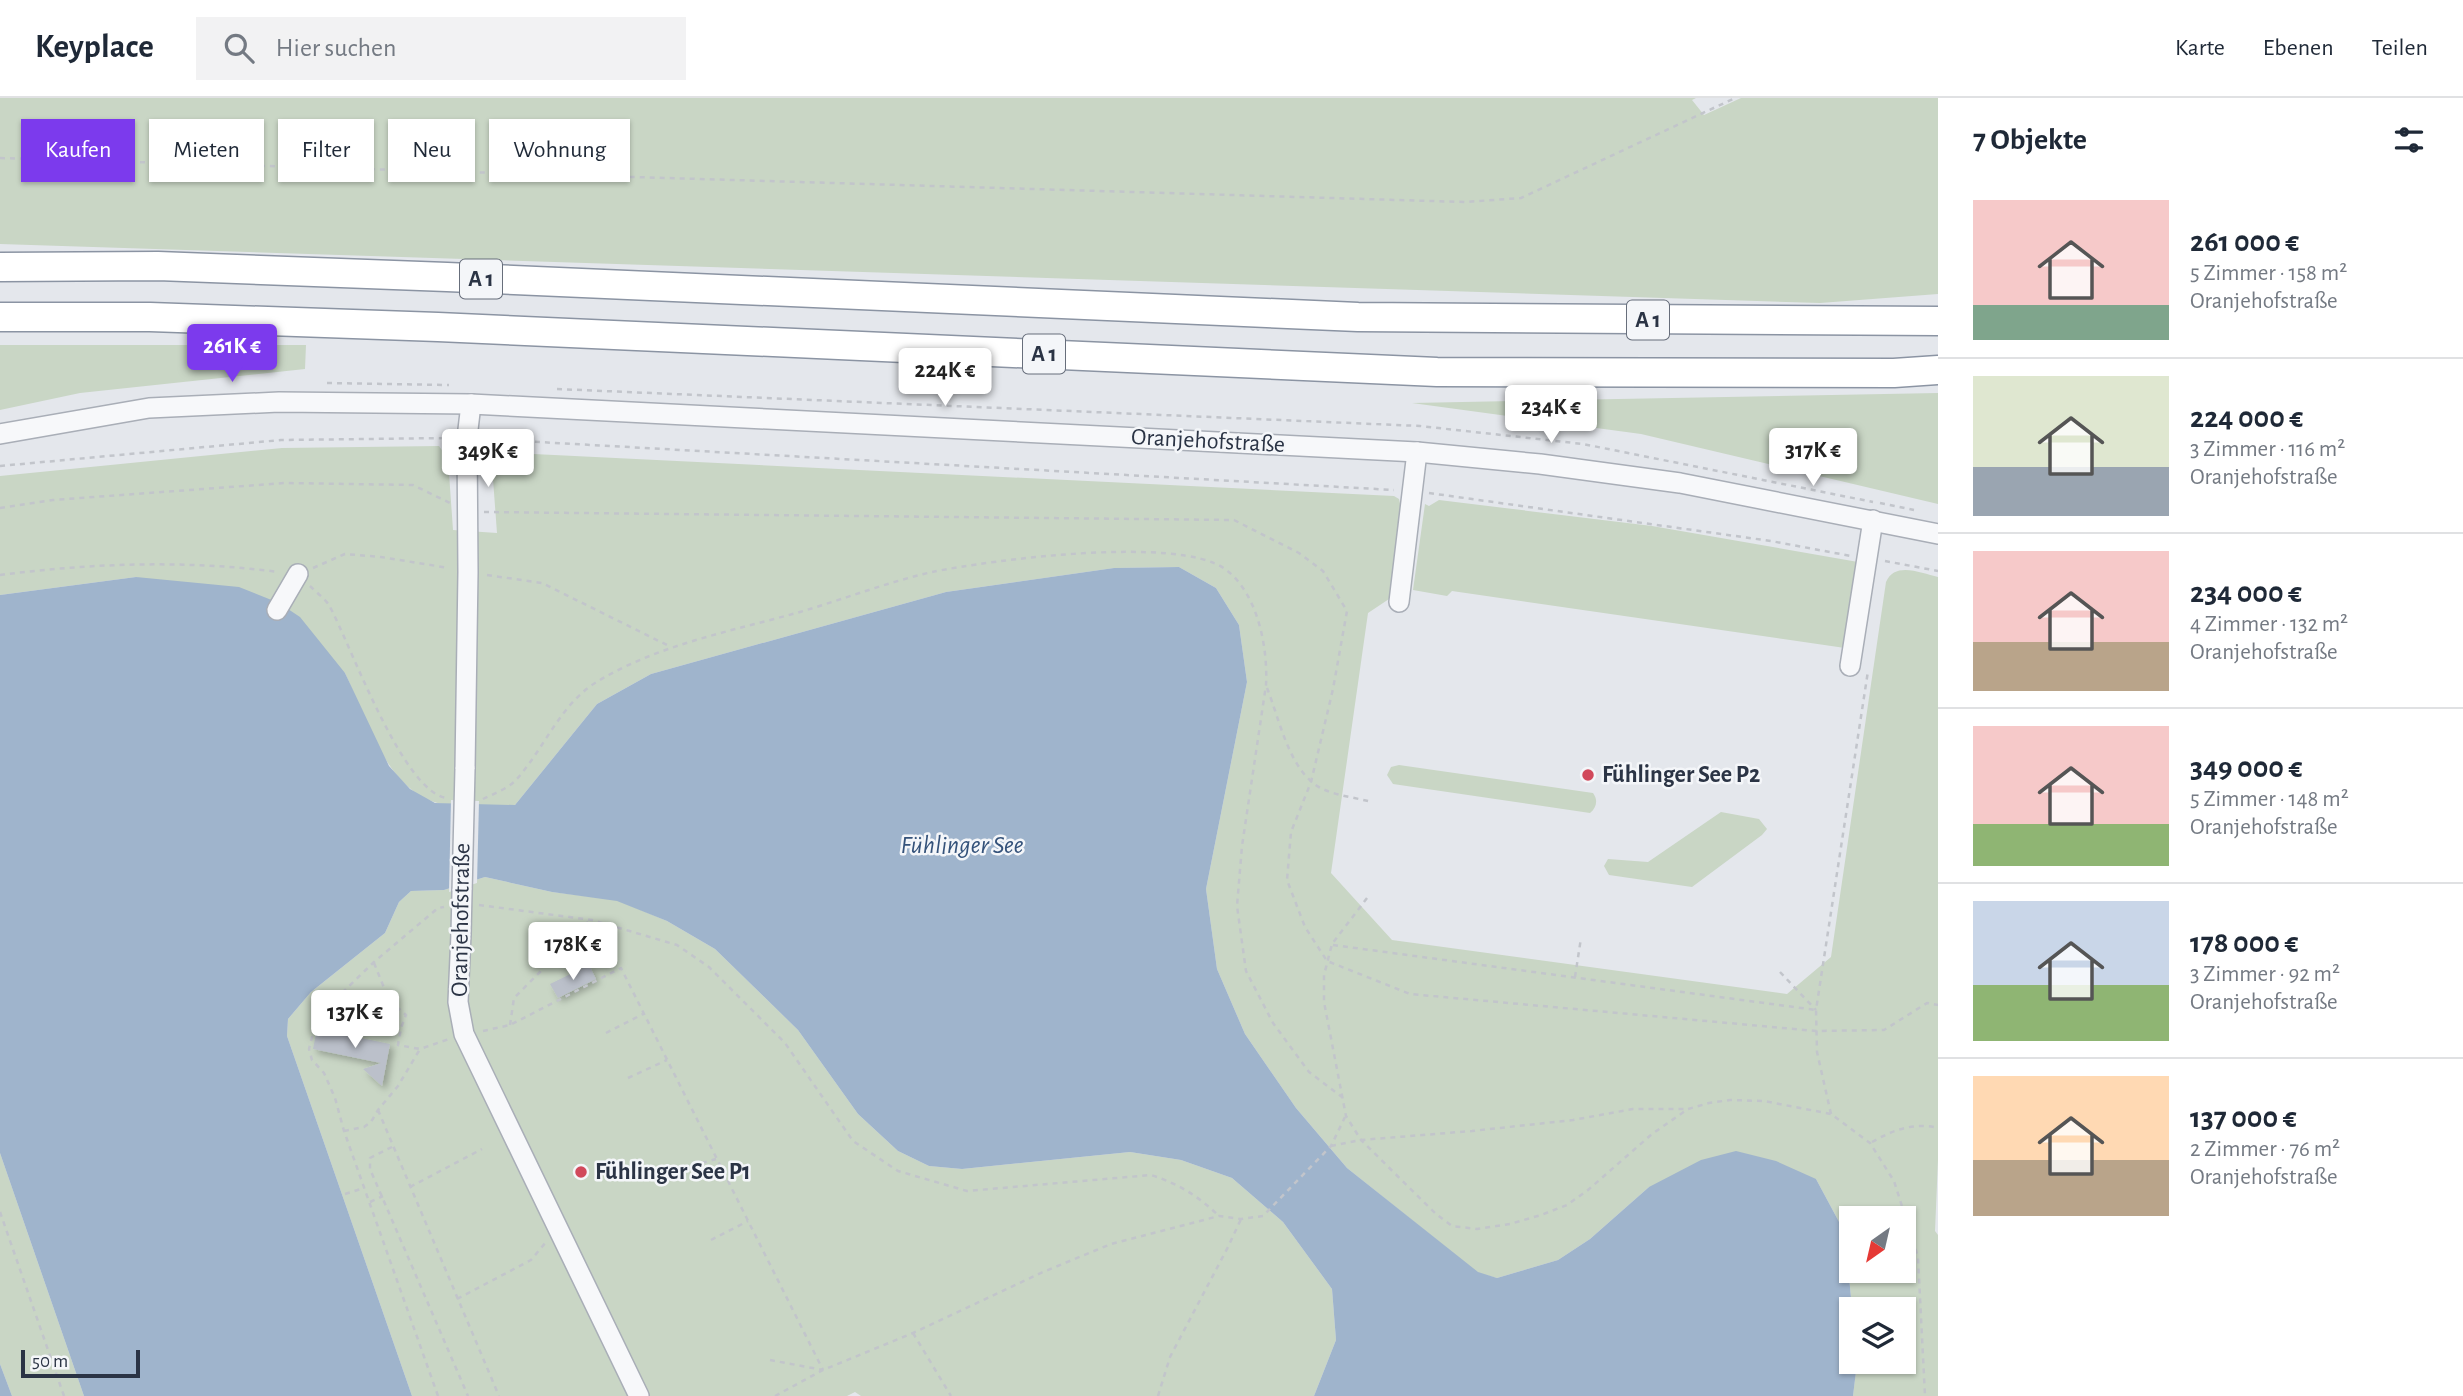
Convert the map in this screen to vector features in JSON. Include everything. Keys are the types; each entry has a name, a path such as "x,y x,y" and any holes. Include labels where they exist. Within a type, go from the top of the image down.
{"highway":[{"path":"0,251 25,251 158,266"},
{"name":"A 1","path":"0,267 158,266 1358,317 1938,321"},
{"name":"A 1","path":"0,317 150,317 452,327 1437,372 1894,373 1938,370"}],"street":[{"name":"Oranjehofstraße","path":"0,434 149,408 279,402 471,404 1417,452 1680,482 1938,534"},
{"name":"Oranjehofstraße","path":"471,404 467,438 465,769 458,1002 464,1034 639,1396"},
{"path":"1399,602 1417,452"},
{"path":"1859,668 1873,520"},
{"path":"277,610 298,574"}],"path":[{"path":"0,158 1451,202 1514,200 1735,98"},
{"path":"0,466 281,440 467,438 1412,491 1651,523 1938,571"},
{"path":"0,509 54,500 285,482 413,485 468,512 1234,520 1299,553 1324,571 1347,611 1333,688 1311,782 1292,832 1287,880 1305,927 1328,961 1410,994 1816,1031 1884,1030 1927,1003 1938,1005"},
{"path":"483,799 514,783 562,717 594,684 628,666 673,648 931,572 1013,560 1094,553 1160,552 1205,560 1225,569 1240,585 1261,629 1267,662 1266,685 1242,846 1237,906 1246,971 1273,1023 1309,1072 1342,1097"},
{"path":"0,576 143,563 240,567 298,574 345,554 381,557 542,583 673,648"},
{"path":"298,574 327,602 388,731 415,775 441,797 455,798"},
{"path":"1831,1114 1817,1052 1816,1010 1859,668"},
{"path":"1266,685 1297,766 1311,782 1325,790 1372,802"},
{"path":"1367,898 1332,944 1324,975 1324,1002 1346,1116 1361,1140 1436,1214 1452,1226 1477,1229 1510,1224 1567,1205 1588,1191 1652,1134 1688,1109"},
{"path":"510,1026 514,998 540,972 567,934 592,920 677,945 709,967 785,1043 853,1141 898,1171 967,1191 1151,1175 1174,1182 1196,1195 1219,1216"},
{"path":"1575,977 1581,938"},
{"path":"1332,944 1816,1010"},
{"path":"438,1396 344,1131 335,1098 324,1073 312,1060 309,1049 317,1017 374,962 389,1000 406,1015 398,1045 421,1049 464,1034 510,1026 621,968 823,1370"},
{"path":"1780,972 1816,1010"},
{"path":"607,1033 643,1014"},
{"path":"344,1131 363,1127 371,1122 421,1049"},
{"path":"628,1078 667,1060"},
{"path":"1331,1146 1361,1140 1573,1120 1633,1109 1688,1109 1709,1103 1741,1100 1763,1101 1831,1114 1870,1143 1894,1181 1918,1257 1925,1396"},
{"path":"378,1110 499,1396"},
{"path":"775,1396 823,1370 913,1333 1043,1272 1111,1244 1219,1216 1241,1219 1263,1216 1331,1146 1346,1116"},
{"path":"1870,1143 1899,1129 1922,1124 1938,1128"},
{"path":"392,1147 370,1158 370,1169 468,1396"},
{"path":"410,1187 482,1149"},
{"path":"673,1171 716,1159"},
{"path":"345,1194 364,1188"},
{"path":"369,1202 383,1196"},
{"path":"0,1212 64,1396"},
{"path":"1158,1396 1170,1357 1241,1219"},
{"path":"711,1240 748,1221"},
{"path":"457,1299 531,1260 558,1229"},
{"path":"913,1333 951,1396"},
{"path":"770,1360 823,1370"}],"green space":[{"path":"0,98 1696,98 1692,100 1704,115 1741,98 1938,98 1938,294 1820,303 0,244"},
{"path":"0,345 306,345 305,369 80,393 0,410"},
{"path":"1938,393 1938,504 1641,434 1412,403"},
{"path":"439,446 448,459 453,530 497,533 491,452 1394,496 1399,499 1401,508 1389,599 1368,613 1331,873 1392,940 1787,994 1831,957 1886,582 1890,576 1902,570 1938,577 1938,1160 1935,1231 1938,1235 1938,1396 1853,1396 1856,1374 1916,1374 1916,1297 1851,1297 1850,1283 1916,1283 1916,1206 1839,1206 1839,1222 1816,1179 1649,1187 1590,1239 1558,1260 1497,1278 1478,1273 1347,1168 1296,1108 1245,1034 1217,969 1206,889 1247,682 1239,625 1216,588 1179,567 1114,568 946,592 651,674 597,704 515,805 441,804 417,794 402,781 390,765 369,728 345,673 136,577 0,595 0,476 282,448"},
{"path":"1439,500 1652,526 1858,562 1845,648 1452,591 1447,596 1413,590 1425,504 1429,506"},
{"path":"1399,765 1593,793 1596,803 1590,813 1393,784 1387,775 1391,767"},
{"path":"1721,812 1759,819 1767,829 1692,887 1609,875 1604,866 1608,859 1648,862"},
{"path":"485,877 552,892 617,900 667,921 715,949 798,1030 858,1114 898,1151 929,1166 962,1169 1130,1152 1181,1160 1232,1178 1283,1222 1332,1289 1336,1340 1314,1396 861,1396 855,1392 847,1396 412,1396 287,1036 288,1019 311,992 385,933 399,902 411,891 444,890"},
{"path":"0,1153 84,1396 12,1396 0,1364"}],"water":[{"name":"Fühlinger See","path":"1179,567 1216,588 1239,625 1247,682 1206,889 1217,969 1245,1034 1296,1108 1347,1168 1478,1272 1497,1278 1558,1260 1590,1239 1649,1187 1701,1160 1736,1151 1776,1161 1816,1179 1839,1222 1839,1283 1850,1283 1851,1297 1839,1297 1839,1374 1856,1374 1853,1396 1314,1396 1336,1340 1332,1289 1283,1222 1232,1178 1181,1160 1130,1152 962,1169 929,1166 898,1151 858,1114 798,1030 715,949 667,921 617,901 552,892 485,877 444,890 411,891 399,902 385,933 311,992 288,1019 287,1036 412,1396 84,1396 0,1153 0,595 136,577 239,587 279,603 300,617 345,673 389,766 410,789 435,803 515,805 597,704 651,674 946,592 1114,568"},
{"path":"0,1364 12,1396 0,1396"}],"pier":[{"path":"451,800 479,801 477,883 449,892"}],"building":[{"path":"589,965 596,979 558,998 550,984"},
{"path":"317,1029 390,1044 382,1086 363,1069 381,1063 313,1049"}],"place":[{"name":"Fühlinger See P2","path":"1588,775"},
{"name":"Fühlinger See P1","path":"581,1172"}]}
